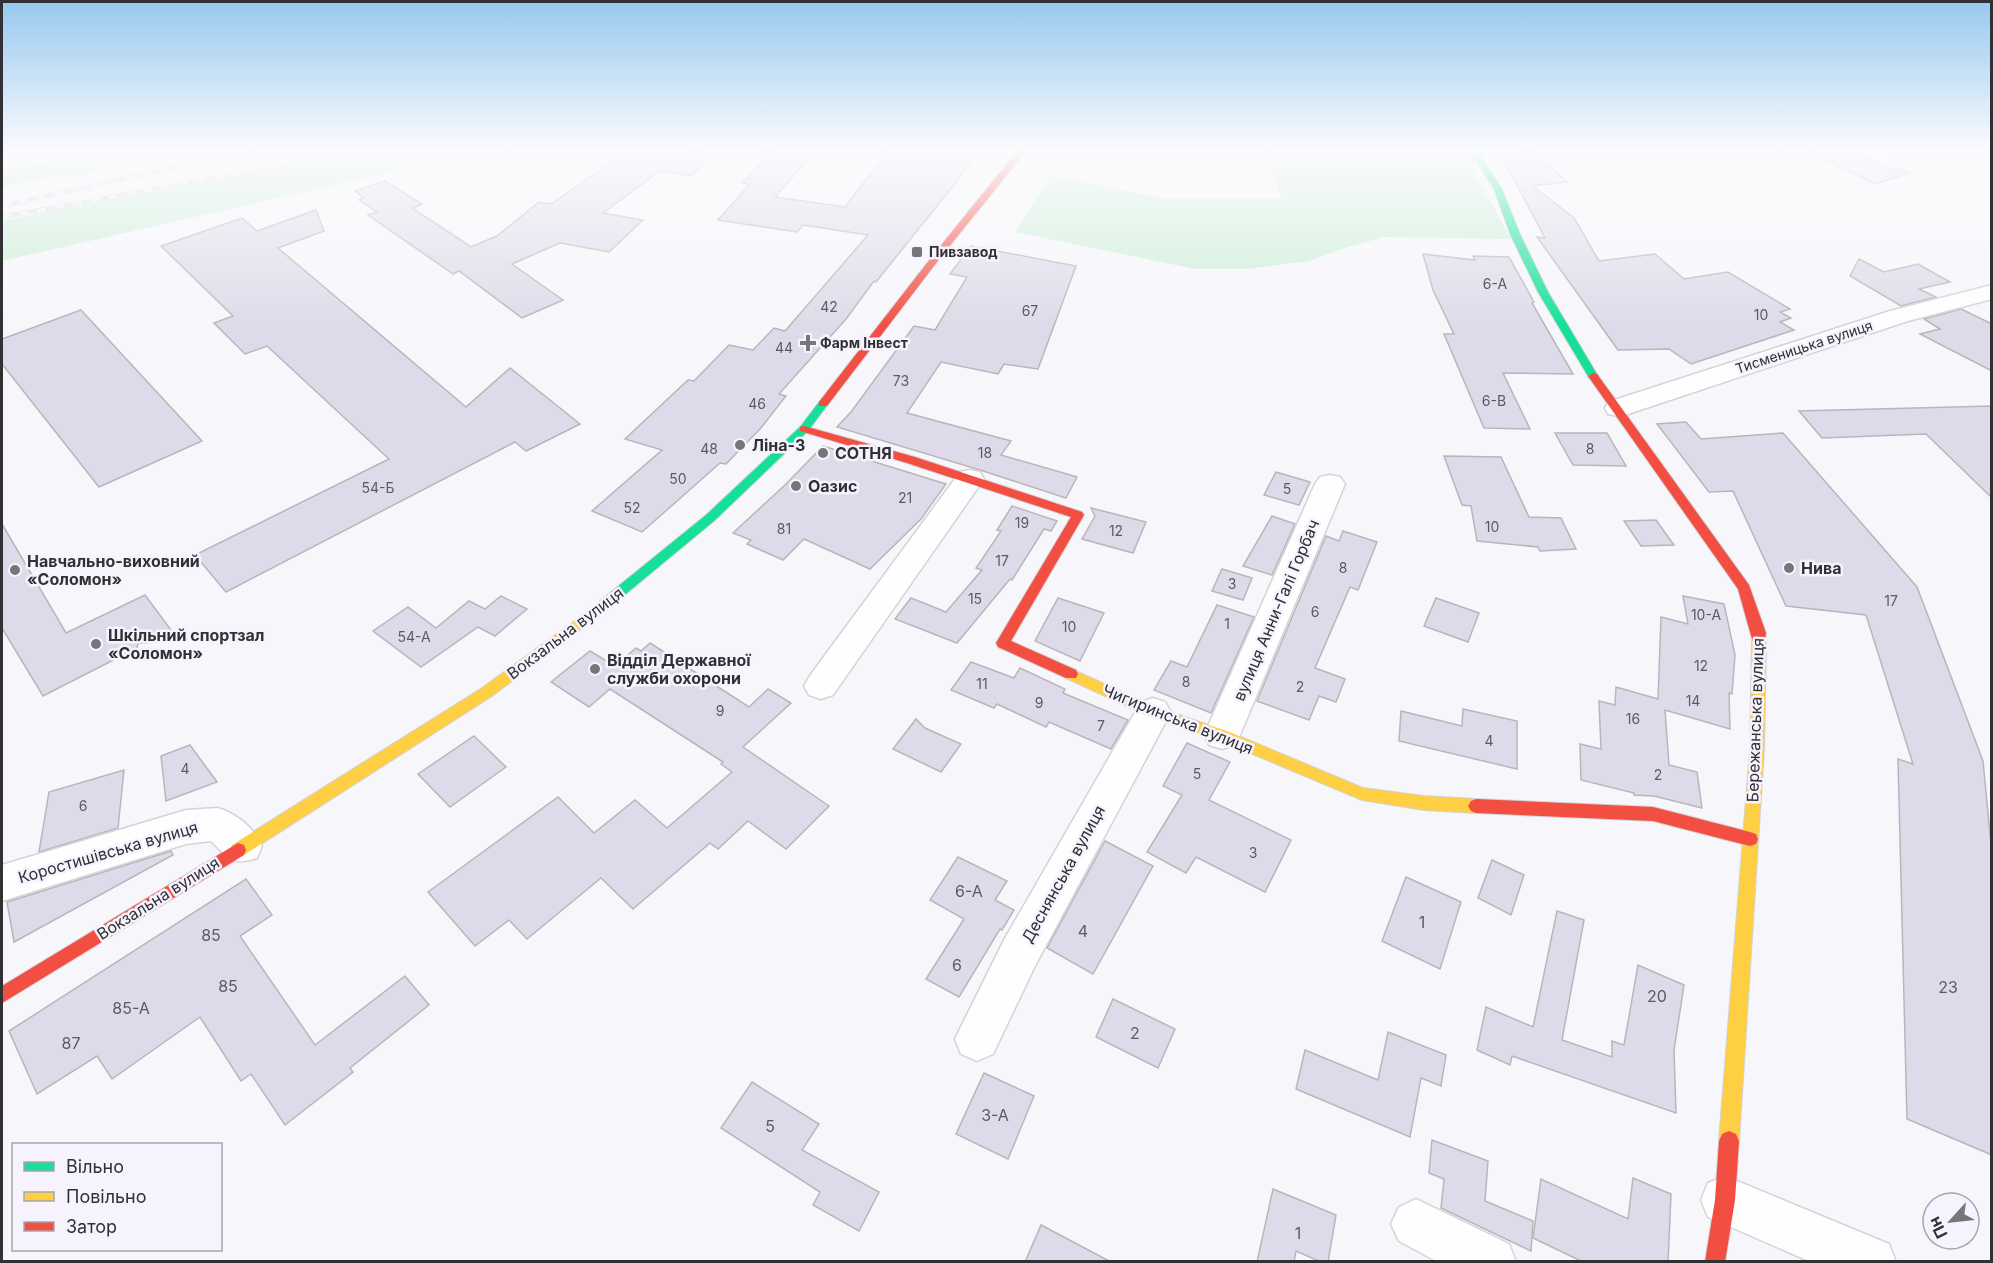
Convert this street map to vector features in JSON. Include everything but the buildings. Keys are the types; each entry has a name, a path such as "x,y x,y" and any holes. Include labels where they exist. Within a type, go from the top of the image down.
{"street":[{"name":"Вокзальна вулиця","path":"2,995 318,801 487,692 584,622 710,518 804,429 975,209"},
{"name":"Бережанська вулиця","path":"1506,209 1543,292 1591,374 1618,408 1744,588 1759,633 1757,749 1725,1200 1715,1262"},
{"name":"Тисменицька вулиця","path":"1618,408 1899,316 1992,292"},
{"name":"Чигиринська вулиця","path":"804,429 970,479 1078,515 1003,643 1153,712 1222,735 1362,794 1424,803 1653,814 1750,839"},
{"path":"821,686 970,479"},
{"name":"вулиця Анни-Галі Горбач","path":"1222,735 1330,484"},
{"name":"Деснянська вулиця","path":"977,1039 1019,954 1153,712"},
{"name":"Коростишівська вулиця","path":"2,883 186,827 218,824 243,846"},
{"path":"1725,1200 1871,1262"},
{"path":"1416,1224 1491,1262"}],"green space":[{"path":"59,209 230,209 2,261 2,221"},
{"path":"1030,209 1495,209 1511,239 1384,237 1309,261 1247,269 1195,269 1015,232"}],"railway":[{"path":"2,217 46,209"}],"traffic: fast":[{"path":"1506,209 1543,292 1593,376"},
{"path":"605,604 710,518 804,429 823,404"}],"traffic: slow":[{"path":"238,850 487,692 605,604"},
{"path":"1729,1141 1757,749 1759,642"},
{"path":"1071,674 1153,712 1222,735 1362,794 1424,803 1476,806"}],"traffic: jam":[{"path":"823,404 975,209"},
{"path":"1593,376 1744,588 1759,633 1759,642"},
{"path":"804,429 911,460 1078,515 1003,643 1071,674"},
{"path":"1476,806 1653,814 1750,839"},
{"path":"2,995 238,850"},
{"path":"1715,1262 1725,1200 1729,1141"}],"place":[{"name":"Пивзавод","path":"917,252"},
{"name":"Фарм Інвест","path":"808,343"},
{"name":"Ліна-3","path":"740,445"},
{"name":"СОТНЯ","path":"823,453"},
{"name":"Оазис","path":"796,486"},
{"name":"Нива","path":"1789,568"},
{"name":"Навчально-виховний «Соломон»","path":"15,570"},
{"name":"Шкільний спортзал «Соломон»","path":"96,644"},
{"name":"Відділ Державної служби охорони","path":"595,669"}]}
